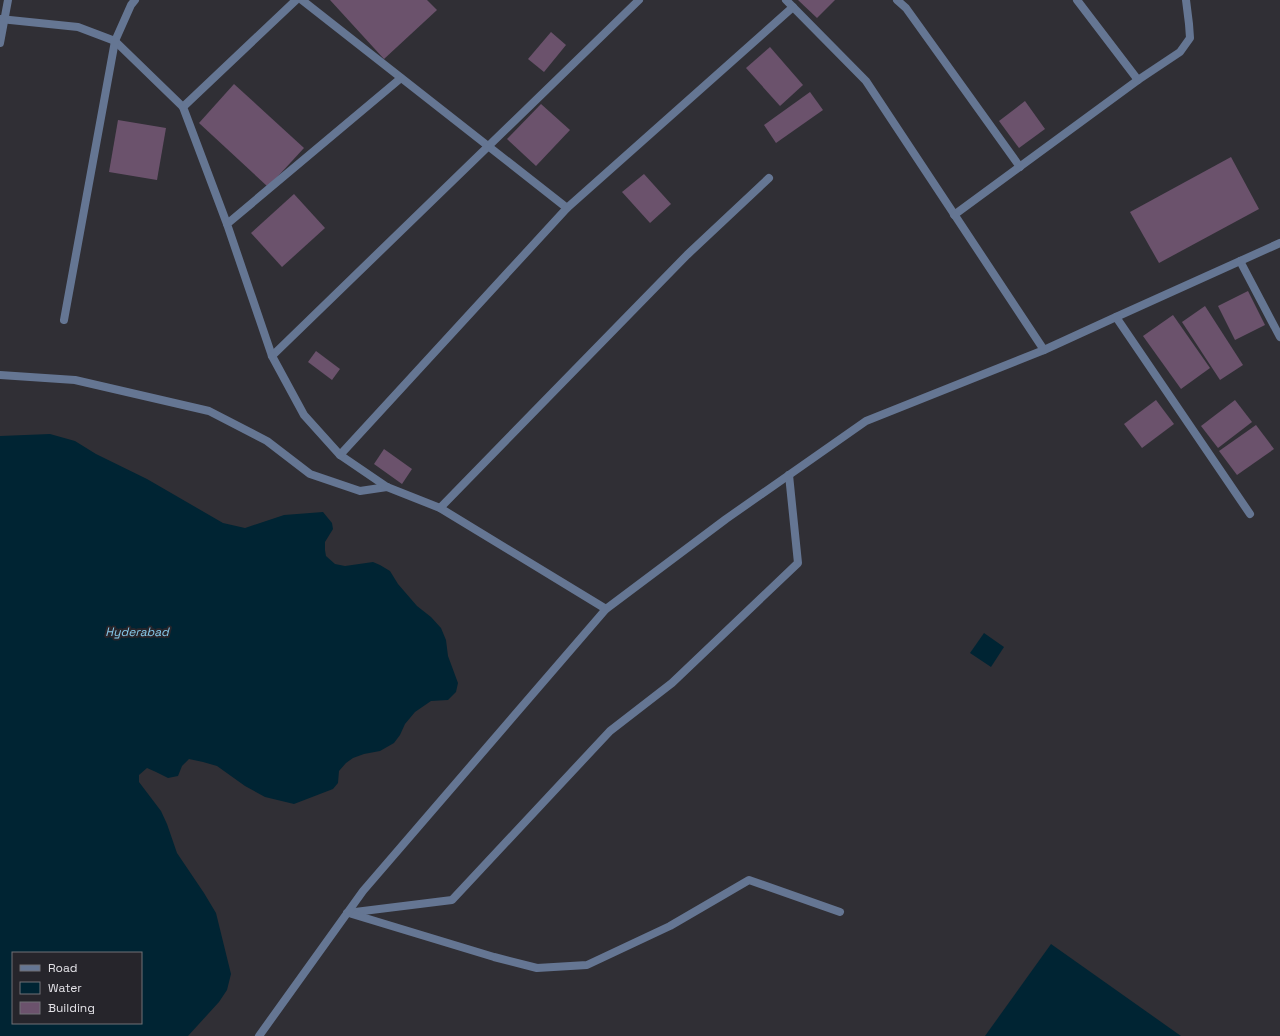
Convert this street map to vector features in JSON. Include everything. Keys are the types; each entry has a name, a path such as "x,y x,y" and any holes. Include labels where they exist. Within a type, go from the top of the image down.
{"street":[{"path":"0,43 2,19 8,0"},
{"path":"64,320 115,41 131,4 135,0"},
{"path":"183,107 296,0"},
{"path":"302,0 567,208"},
{"path":"272,356 639,0"},
{"path":"786,0 866,81 1044,350"},
{"path":"897,0 906,8 1020,167"},
{"path":"1077,0 1138,80"},
{"path":"954,215 1138,80 1180,52 1190,38 1186,0"},
{"path":"340,455 567,208 793,7"},
{"path":"2,19 78,27 115,41 183,107 227,224 272,356 304,415 340,455 388,487 440,508 606,609"},
{"path":"227,224 401,78"},
{"path":"440,508 687,255 769,178"},
{"path":"260,1036 363,891 606,609 726,519 866,421 1044,350 1280,243"},
{"path":"1240,261 1280,337"},
{"path":"1116,317 1250,514"},
{"path":"0,375 75,380 209,411 267,441 310,474 360,491 388,487"},
{"path":"347,913 452,900 610,731 672,683 798,563 789,475"},
{"path":"347,913 494,957 537,968 587,965 670,926 749,880 840,912"}],"water":[{"name":"Hyderabad","path":"50,434 75,441 96,454 147,479 223,523 245,528 284,515 323,512 332,523 333,529 325,542 326,556 335,564 345,566 373,562 390,571 398,584 417,606 431,617 441,628 446,640 448,656 458,683 456,692 448,700 431,701 415,712 405,724 394,743 380,751 364,754 353,758 346,763 339,771 338,783 333,789 294,804 265,797 245,786 217,766 203,762 189,759 182,766 178,776 168,778 147,768 139,775 139,782 161,811 177,853 216,913 231,974 227,990 219,1002 188,1036 0,1036 0,436"},
{"path":"984,633 1004,647 991,667 970,653"},
{"path":"1051,944 1181,1036 985,1036"}],"building":[{"path":"330,0 427,0 437,10 384,59"},
{"path":"798,0 835,0 817,18"},
{"path":"551,32 566,45 544,72 528,59"},
{"path":"770,47 803,85 780,106 746,68"},
{"path":"234,84 304,148 268,187 199,123"},
{"path":"810,92 823,110 776,143 764,125"},
{"path":"1025,101 1045,129 1019,148 999,121"},
{"path":"541,104 570,130 536,166 507,139"},
{"path":"118,120 166,128 157,180 109,172"},
{"path":"1231,157 1259,209 1159,263 1130,212"},
{"path":"644,174 671,204 650,223 622,192"},
{"path":"294,194 325,228 282,267 251,233"},
{"path":"1248,291 1265,325 1235,340 1218,306"},
{"path":"1205,306 1243,365 1220,380 1182,322"},
{"path":"1173,315 1210,368 1181,389 1143,336"},
{"path":"316,351 340,369 332,380 308,362"},
{"path":"1156,400 1174,424 1142,448 1124,424"},
{"path":"1235,400 1252,422 1218,448 1201,426"},
{"path":"1256,425 1274,449 1237,475 1219,451"},
{"path":"384,449 412,469 402,484 374,464"}]}
